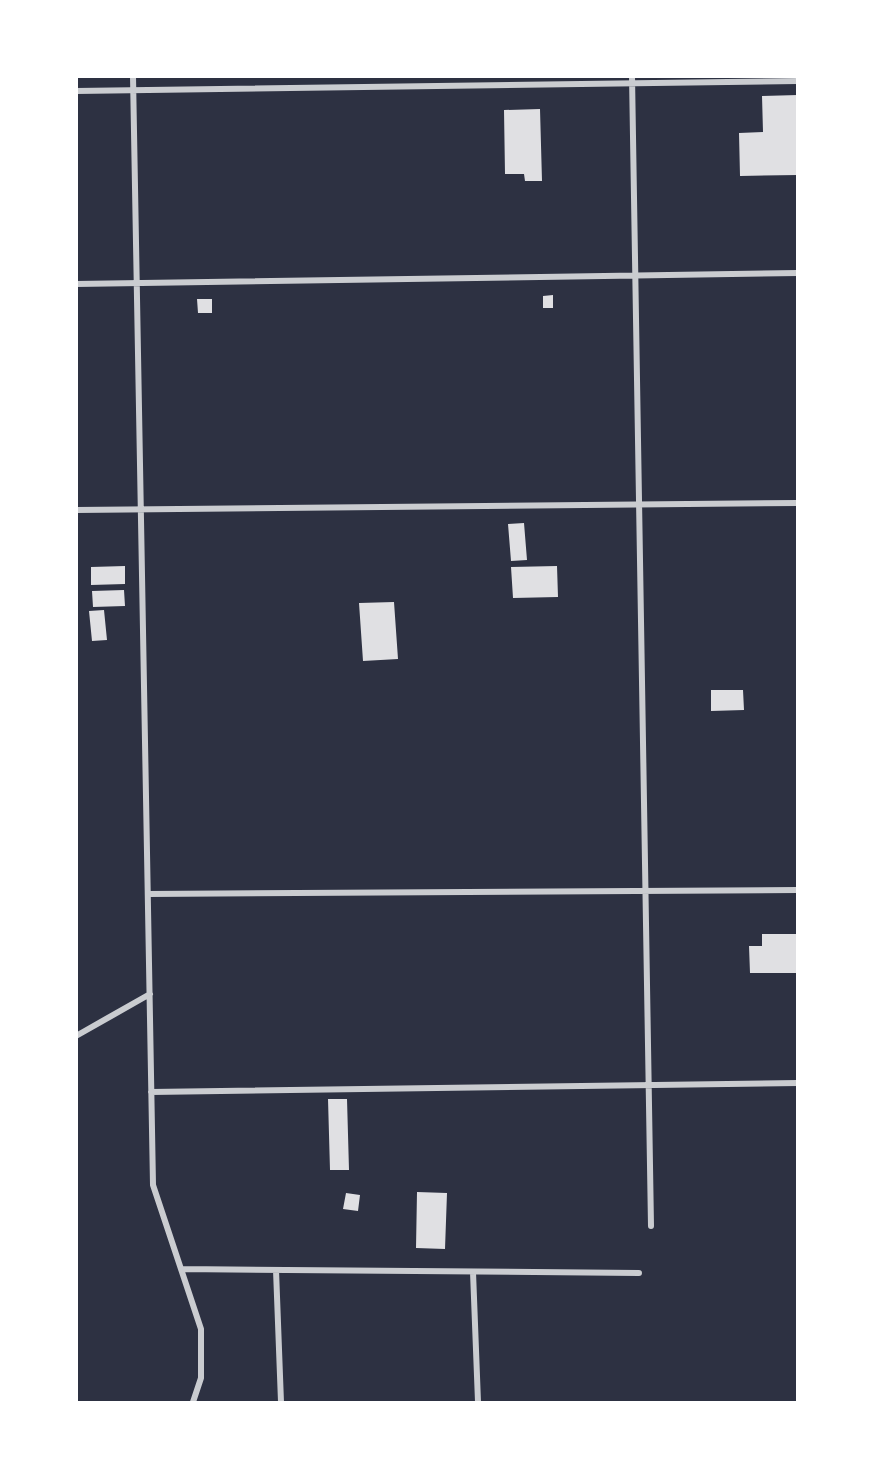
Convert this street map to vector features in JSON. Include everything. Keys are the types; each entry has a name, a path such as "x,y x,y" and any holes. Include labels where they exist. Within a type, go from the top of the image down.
{"street":[{"path":"133,76 153,1185 201,1329 201,1378 194,1402"},
{"path":"632,80 651,1226"},
{"path":"76,91 632,80 798,81"},
{"path":"76,284 798,273"},
{"path":"76,510 798,503"},
{"path":"148,894 798,890"},
{"path":"76,1035 150,994"},
{"path":"152,1092 798,1083"},
{"path":"181,1269 639,1273"},
{"path":"276,1270 281,1402"},
{"path":"473,1272 478,1402"}],"building":[{"path":"798,95 798,175 740,176 739,133 763,132 762,96"},
{"path":"540,109 542,181 525,181 524,174 505,174 504,110"},
{"path":"553,295 553,308 543,308 543,296"},
{"path":"197,299 212,299 212,313 198,313"},
{"path":"524,523 527,560 511,561 508,524"},
{"path":"125,566 125,584 91,585 91,567"},
{"path":"557,566 558,597 513,598 511,567"},
{"path":"124,590 125,606 93,607 92,591"},
{"path":"394,602 398,659 363,661 359,603"},
{"path":"104,610 107,640 92,641 89,611"},
{"path":"711,690 743,690 744,710 711,711"},
{"path":"762,934 798,934 798,973 750,973 749,946 762,946"},
{"path":"328,1099 347,1099 349,1170 330,1170"},
{"path":"417,1192 447,1193 445,1249 416,1248"},
{"path":"346,1193 360,1195 358,1211 343,1209"}]}
